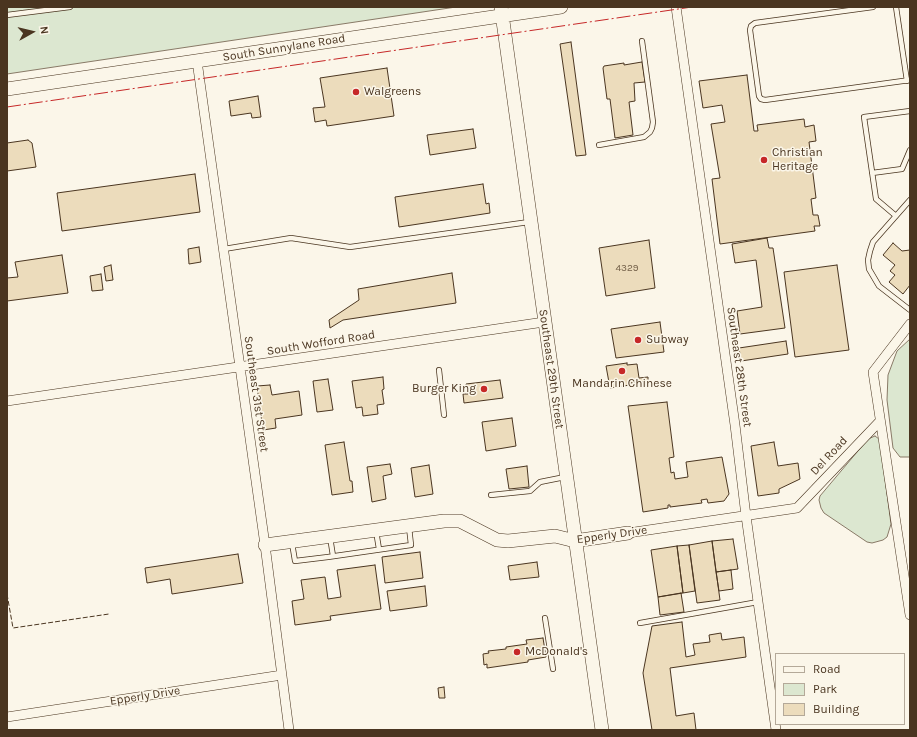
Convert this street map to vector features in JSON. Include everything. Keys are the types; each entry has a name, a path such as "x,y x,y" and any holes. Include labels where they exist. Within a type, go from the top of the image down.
{"main road":[{"name":"South Sunnylane Road","path":"7,89 197,61 502,11 561,7"},
{"name":"Southeast 29th Street","path":"502,11 544,322 602,730"},
{"name":"Epperly Drive","path":"266,545 444,521 460,521 497,540 508,541 555,536 575,541 628,533"}],"street":[{"name":"Southeast 28th Street","path":"676,7 775,723"},
{"name":"Southeast 31st Street","path":"197,61 266,545 289,730"},
{"name":"South Wofford Road","path":"7,402 544,322"},
{"path":"910,324 873,372 880,421 907,573 910,615"},
{"name":"Del Road","path":"797,508 880,421"},
{"name":"Epperly Drive","path":"628,533 797,508"},
{"name":"Epperly Drive","path":"7,717 282,675"}],"lane":[{"path":"7,15 70,7"},
{"path":"873,7 755,23 751,26 750,30 759,96 761,99 764,100 908,80 896,7"},
{"path":"599,145 644,138 652,128 653,122 642,41"},
{"path":"896,216 876,199 864,117 910,111"},
{"path":"872,173 902,169 910,150"},
{"path":"910,200 873,242 868,260 869,269 879,286 910,310"},
{"path":"224,249 291,238 350,247 531,222"},
{"path":"439,370 444,415"},
{"path":"491,495 530,491 540,482 566,477"},
{"path":"292,541 296,561 333,556 411,545 408,525"},
{"path":"376,530 379,549"},
{"path":"330,536 333,556"},
{"path":"640,623 758,602"},
{"path":"545,618 553,669"}],"green space":[{"path":"7,7 456,7 7,74"},
{"path":"910,339 910,457 900,457 893,448 887,400 888,375 897,351"},
{"path":"875,436 880,441 891,524 887,537 883,540 872,543 867,542 824,513 819,500 820,496 868,439"}],"building":[{"path":"571,42 586,155 576,156 560,44"},
{"path":"642,62 645,82 634,83 635,101 629,102 633,135 615,138 610,99 607,99 603,68 604,66"},
{"name":"Walgreens","path":"387,68 394,116 327,126 326,120 315,122 313,108 325,107 320,78"},
{"name":"Christian Heritage","path":"747,75 754,131 758,131 757,125 804,119 805,127 814,125 816,141 809,142 816,198 811,199 813,215 818,215 820,226 814,226 815,231 720,244 712,179 720,178 711,124 725,122 722,105 703,108 699,81"},
{"path":"258,96 261,117 252,118 251,113 231,116 229,101"},
{"path":"473,129 476,148 430,155 427,135"},
{"path":"28,140 32,143 36,167 7,171 7,143"},
{"path":"195,174 200,212 62,231 57,193"},
{"path":"483,184 486,204 489,203 490,213 399,227 395,197"},
{"path":"767,238 769,248 773,248 785,328 740,334 737,311 762,307 756,260 735,263 732,244"},
{"path":"649,240 655,288 606,296 599,248"},
{"path":"893,243 902,251 910,250 910,285 903,294 889,282 895,275 890,271 895,265 883,255"},
{"path":"199,247 201,262 189,264 188,249"},
{"path":"62,255 68,293 7,301 7,278 18,277 15,262"},
{"path":"111,265 113,280 106,281 104,267"},
{"path":"837,265 849,350 795,357 784,272"},
{"path":"452,273 456,303 343,320 330,328 329,320 359,300 358,289"},
{"path":"101,274 103,290 92,291 90,276"},
{"name":"Subway","path":"660,322 664,352 616,358 611,329"},
{"path":"786,341 788,354 741,361 739,348"},
{"name":"Mandarin Chinese","path":"627,363 627,365 637,364 639,378 648,377 648,381 630,383 630,385 610,388 606,366"},
{"path":"383,377 384,389 382,390 384,404 377,405 378,414 363,416 362,407 356,408 352,381"},
{"path":"328,379 333,410 317,412 313,381"},
{"name":"Burger King","path":"500,380 503,398 464,403 463,394 468,394 466,384"},
{"path":"270,385 272,395 299,391 302,415 275,419 276,428 263,430 257,386"},
{"path":"667,402 674,457 669,458 671,473 674,472 675,479 688,477 686,462 722,457 729,494 724,501 708,503 707,499 701,500 702,503 670,507 670,505 668,505 668,508 643,512 628,406"},
{"path":"512,418 516,446 486,451 482,422"},
{"path":"344,442 353,492 332,495 325,445"},
{"path":"774,442 778,466 798,463 800,479 779,489 779,493 758,496 751,446"},
{"path":"390,464 392,474 383,476 386,499 372,502 367,467"},
{"path":"429,465 433,494 415,497 411,468"},
{"path":"527,466 529,487 509,489 506,469"},
{"path":"733,539 738,569 716,572 712,541"},
{"path":"712,541 720,600 697,603 689,545"},
{"path":"689,545 695,591 683,593 677,546"},
{"path":"677,546 683,593 658,597 651,550"},
{"path":"420,552 423,578 385,583 382,557"},
{"path":"238,554 243,583 172,594 170,579 147,583 145,568"},
{"path":"537,562 539,577 510,580 508,566"},
{"path":"375,565 381,609 330,616 331,620 295,625 292,601 304,599 301,580 325,577 328,599 341,597 337,570"},
{"path":"731,570 733,589 719,591 716,572"},
{"path":"425,586 427,606 390,611 387,591"},
{"path":"681,593 684,612 660,615 658,597"},
{"path":"682,622 686,657 695,655 693,644 710,642 709,635 721,633 722,640 744,637 746,657 670,668 676,716 694,713 696,730 652,730 643,673 652,626"},
{"name":"McDonald's","path":"543,638 546,657 528,660 528,662 487,668 487,664 484,665 483,654 489,653 488,651 506,649 506,647 527,644 526,640"},
{"path":"444,687 445,698 439,698 438,688"}],"fence":[{"path":"7,594 13,628 109,614"}],"power":[{"path":"7,107 692,7"}],"place":[{"name":"Walgreens","path":"356,92"},
{"name":"Christian Heritage","path":"764,160"},
{"name":"Subway","path":"638,340"},
{"name":"Mandarin Chinese","path":"622,371"},
{"name":"Burger King","path":"484,389"},
{"name":"McDonald's","path":"517,652"}]}
